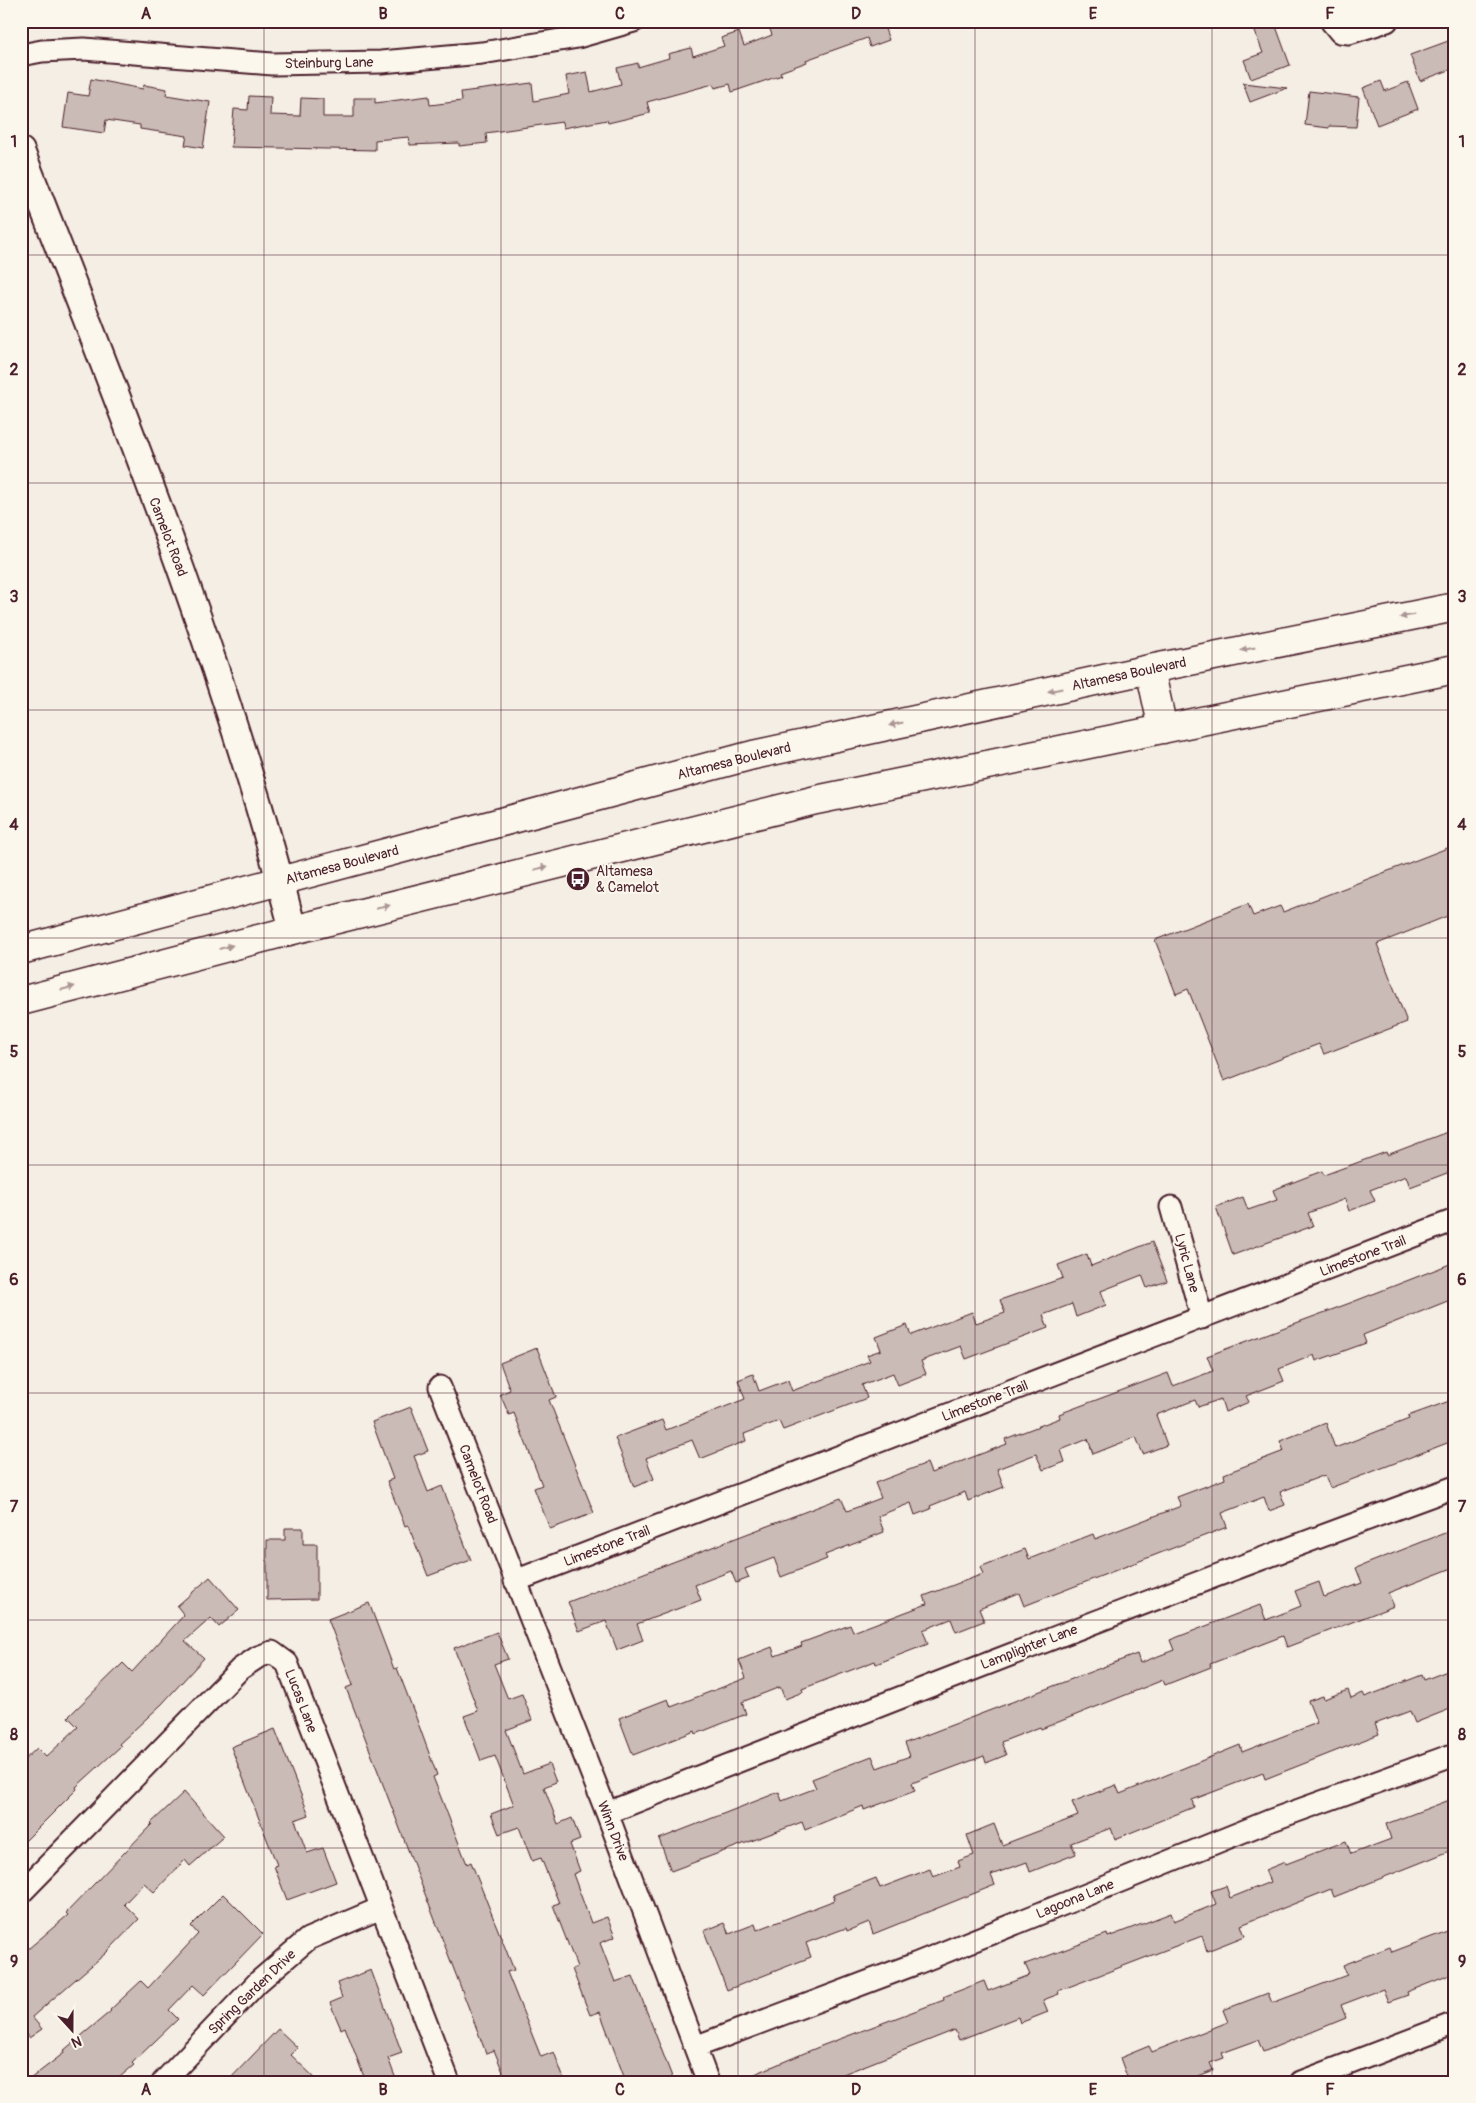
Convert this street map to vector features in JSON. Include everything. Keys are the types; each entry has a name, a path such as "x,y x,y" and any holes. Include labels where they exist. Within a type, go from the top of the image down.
{"main road":[{"name":"Altamesa Boulevard","path":"21,950 753,755 1150,669 1455,607"},
{"path":"1150,669 1163,728"},
{"path":"21,1001 293,930 816,800 1455,669"}],"street":[{"name":"Steinburg Lane","path":"21,55 42,51 84,49 272,64 380,62 482,53 578,37 634,21"},
{"path":"1331,21 1340,32 1349,33 1387,21"},
{"name":"Camelot Road","path":"21,151 207,641 263,817 293,930"},
{"name":"Lyric Lane","path":"1171,1207 1202,1318"},
{"name":"Limestone Trail","path":"515,1581 1455,1220"},
{"name":"Camelot Road","path":"440,1387 515,1581"},
{"name":"Lamplighter Lane","path":"606,1813 937,1682 1277,1552 1455,1487"},
{"name":"Winn Drive","path":"515,1581 606,1813 708,2082"},
{"name":"Lucas Lane","path":"21,1893 240,1669 258,1657 272,1652 286,1663 449,2082"},
{"name":"Lagoona Lane","path":"695,2047 915,1964 1269,1821 1455,1754"},
{"name":"Spring Garden Drive","path":"163,2082 258,1982 308,1939 381,1908"},
{"path":"1301,2082 1455,2023"}],"building":[{"path":"767,21 792,21 795,29 816,21 882,21 889,40 870,47 867,38 806,60 807,62 780,72 782,75 732,92 730,84 715,88 713,84 647,102 650,113 608,123 607,120 563,128 562,122 486,133 487,143 459,146 459,143 410,145 409,137 375,140 375,150 231,147 234,109 248,110 249,96 271,97 270,115 300,116 301,98 323,99 323,117 354,117 354,98 375,98 375,103 429,96 430,105 462,101 461,92 532,83 534,101 569,94 566,76 587,72 591,92 621,84 617,68 638,63 638,67 669,58 668,54 691,48 693,56 724,46 721,38 739,32 744,46 772,35"},
{"path":"1251,21 1274,21 1290,65 1251,79 1244,60 1263,53"},
{"path":"1451,40 1455,50 1455,68 1420,81 1410,55"},
{"path":"91,79 143,89 144,85 167,89 166,95 210,102 203,148 185,145 187,136 140,129 140,125 106,120 104,133 63,127 68,93 88,96"},
{"path":"1381,81 1385,91 1408,82 1418,109 1377,125 1363,88"},
{"path":"1243,83 1287,88 1250,102"},
{"path":"1309,91 1359,97 1356,127 1329,126 1329,128 1305,125"},
{"path":"1455,845 1455,913 1377,944 1407,1022 1324,1054 1319,1044 1224,1081 1188,989 1176,994 1155,940 1248,904 1253,916 1280,906 1283,912"},
{"path":"1455,1129 1455,1170 1410,1187 1406,1176 1370,1190 1375,1201 1349,1211 1345,1199 1308,1213 1313,1226 1233,1255 1216,1207 1243,1197 1248,1210 1277,1200 1273,1190 1322,1171 1324,1175 1386,1152 1387,1155"},
{"path":"1152,1242 1167,1281 1147,1288 1142,1275 1101,1291 1106,1305 1076,1317 1072,1304 1043,1315 1048,1328 966,1359 961,1346 921,1361 926,1374 898,1385 893,1373 862,1385 867,1398 783,1430 779,1421 744,1434 746,1441 700,1459 692,1440 646,1458 654,1479 634,1487 615,1438 662,1420 666,1430 745,1399 738,1380 753,1374 759,1391 788,1380 792,1391 870,1361 867,1355 881,1350 876,1337 907,1325 911,1335 972,1312 976,1323 1005,1313 1000,1300 1063,1278 1058,1265 1087,1254 1091,1266"},
{"path":"1455,1262 1455,1298 1363,1335 1366,1343 1316,1361 1314,1355 1279,1369 1284,1381 1246,1396 1249,1402 1225,1412 1221,1399 1198,1407 1195,1400 1156,1415 1167,1445 1143,1454 1136,1437 1093,1454 1088,1439 1061,1450 1065,1462 1043,1470 1036,1454 997,1469 1004,1487 968,1501 965,1492 930,1506 931,1509 915,1515 911,1503 878,1516 884,1532 825,1555 827,1559 781,1577 774,1558 745,1569 749,1578 736,1583 731,1571 695,1585 701,1600 637,1624 643,1640 617,1650 606,1621 579,1631 568,1602 841,1498 847,1511 881,1498 875,1483 927,1463 931,1473 1007,1444 1005,1439 1060,1418 1059,1414 1168,1373 1173,1386 1213,1371 1207,1356"},
{"path":"537,1348 556,1397 549,1400 594,1513 550,1529 534,1488 542,1485 514,1413 509,1415 500,1394 510,1390 500,1363"},
{"path":"1455,1399 1455,1440 1330,1488 1325,1475 1280,1492 1285,1505 1269,1511 1264,1497 1222,1513 1227,1527 1024,1606 1019,1593 979,1609 984,1621 956,1632 951,1619 923,1630 928,1644 876,1664 875,1661 802,1689 803,1692 785,1699 780,1687 742,1702 746,1714 696,1734 695,1731 633,1755 619,1718 668,1699 671,1707 746,1678 739,1660 772,1647 775,1656 802,1646 801,1643 850,1625 853,1632 927,1604 924,1596 983,1574 980,1567 1025,1549 1029,1559 1093,1534 1095,1539 1181,1506 1177,1497 1225,1479 1224,1474 1284,1451 1280,1441 1326,1423 1335,1448 1409,1419 1408,1416"},
{"path":"411,1407 428,1451 414,1456 428,1492 442,1486 471,1560 428,1576 408,1525 405,1526 387,1481 393,1479 372,1422"},
{"path":"285,1528 303,1528 303,1544 317,1544 317,1599 267,1600 267,1540 285,1540"},
{"path":"1455,1529 1455,1567 1388,1593 1394,1606 1287,1647 1283,1636 1210,1664 1211,1667 1165,1685 1163,1680 1041,1729 1040,1727 1001,1742 1006,1755 986,1763 984,1756 912,1783 915,1791 864,1810 863,1806 805,1830 802,1822 671,1871 659,1839 779,1792 782,1801 816,1788 812,1779 872,1756 877,1768 910,1756 905,1743 1137,1654 1140,1663 1174,1650 1170,1640 1260,1605 1266,1620 1301,1606 1295,1591 1319,1582 1324,1597 1362,1583 1356,1568"},
{"path":"210,1577 239,1610 219,1627 211,1618 185,1641 204,1658 162,1704 119,1744 121,1746 76,1787 77,1789 21,1845 21,1763 37,1748 46,1757 78,1727 68,1717 123,1663 132,1672 184,1615 177,1606"},
{"path":"369,1603 394,1669 397,1668 414,1712 437,1775 433,1777 467,1864 471,1862 514,1970 507,1972 541,2057 554,2052 565,2082 507,2082 494,2050 486,2053 346,1688 353,1685 328,1619"},
{"path":"497,1632 508,1659 494,1664 508,1699 522,1694 532,1720 506,1730 523,1774 549,1764 556,1782 544,1787 558,1824 572,1818 580,1840 570,1844 580,1871 573,1874 591,1923 607,1917 615,1937 600,1943 615,1982 633,1976 674,2082 626,2082 600,2012 590,2015 572,1969 577,1967 553,1905 559,1903 541,1858 532,1861 519,1827 499,1834 491,1814 514,1805 495,1756 481,1761 464,1716 478,1711 454,1648"},
{"path":"1455,1668 1455,1707 1415,1723 1410,1711 1375,1724 1379,1734 1265,1779 1263,1773 1192,1800 1194,1807 1115,1839 1111,1828 1071,1843 1076,1854 1030,1872 1027,1862 991,1875 995,1885 873,1934 869,1922 847,1931 846,1928 806,1943 811,1957 727,1990 704,1931 724,1923 729,1934 755,1924 757,1930 835,1900 833,1895 876,1878 880,1888 930,1869 933,1877 960,1867 958,1861 974,1855 967,1835 994,1824 1002,1845 1078,1816 1072,1802 1116,1785 1120,1794 1240,1745 1242,1752 1317,1723 1308,1701 1323,1696 1324,1699 1348,1690 1351,1698 1363,1693 1365,1697 1422,1675 1424,1680"},
{"path":"275,1729 309,1815 295,1820 307,1853 323,1848 336,1882 287,1900 274,1866 277,1865 231,1747"},
{"path":"184,1792 224,1836 190,1866 185,1860 154,1892 144,1883 124,1904 139,1919 106,1953 32,2017 42,2029 29,2038 21,2028 21,1955 68,1915 66,1913 151,1823"},
{"path":"1455,1798 1455,1849 1334,1897 1331,1889 1241,1925 1245,1936 1207,1951 1202,1936 1058,1991 1059,1994 1043,2000 1048,2012 1020,2023 1018,2017 959,2040 955,2030 823,2082 736,2082 821,2046 944,2000 943,1997 984,1981 988,1991 1030,1975 1025,1964 1107,1934 1108,1937 1171,1913 1174,1921 1216,1904 1211,1891 1226,1886 1230,1898 1270,1882 1265,1870 1285,1862 1286,1864 1346,1841 1351,1854 1391,1839 1386,1824"},
{"path":"223,1894 263,1934 204,1995 193,1985 169,2010 178,2019 132,2063 134,2065 114,2082 26,2082 64,2053 63,2051 111,2011 141,1981 148,1988 198,1934 191,1926"},
{"path":"1450,1930 1455,1943 1455,1973 1407,1992 1408,1995 1388,2002 1383,1989 1341,2005 1346,2018 1263,2052 1258,2040 1222,2053 1224,2058 1210,2063 1213,2070 1182,2082 1129,2082 1120,2058 1149,2046 1152,2052 1228,2022 1223,2010 1268,1993 1272,2003 1347,1975 1343,1965 1390,1947 1392,1952"},
{"path":"371,1970 402,2053 388,2058 397,2082 366,2082 345,2027 341,2029 330,2003 342,1998 337,1983"},
{"path":"278,2029 298,2048 291,2055 319,2082 227,2082"}],"place":[{"name":"Altamesa & Camelot","path":"578,879"}]}
